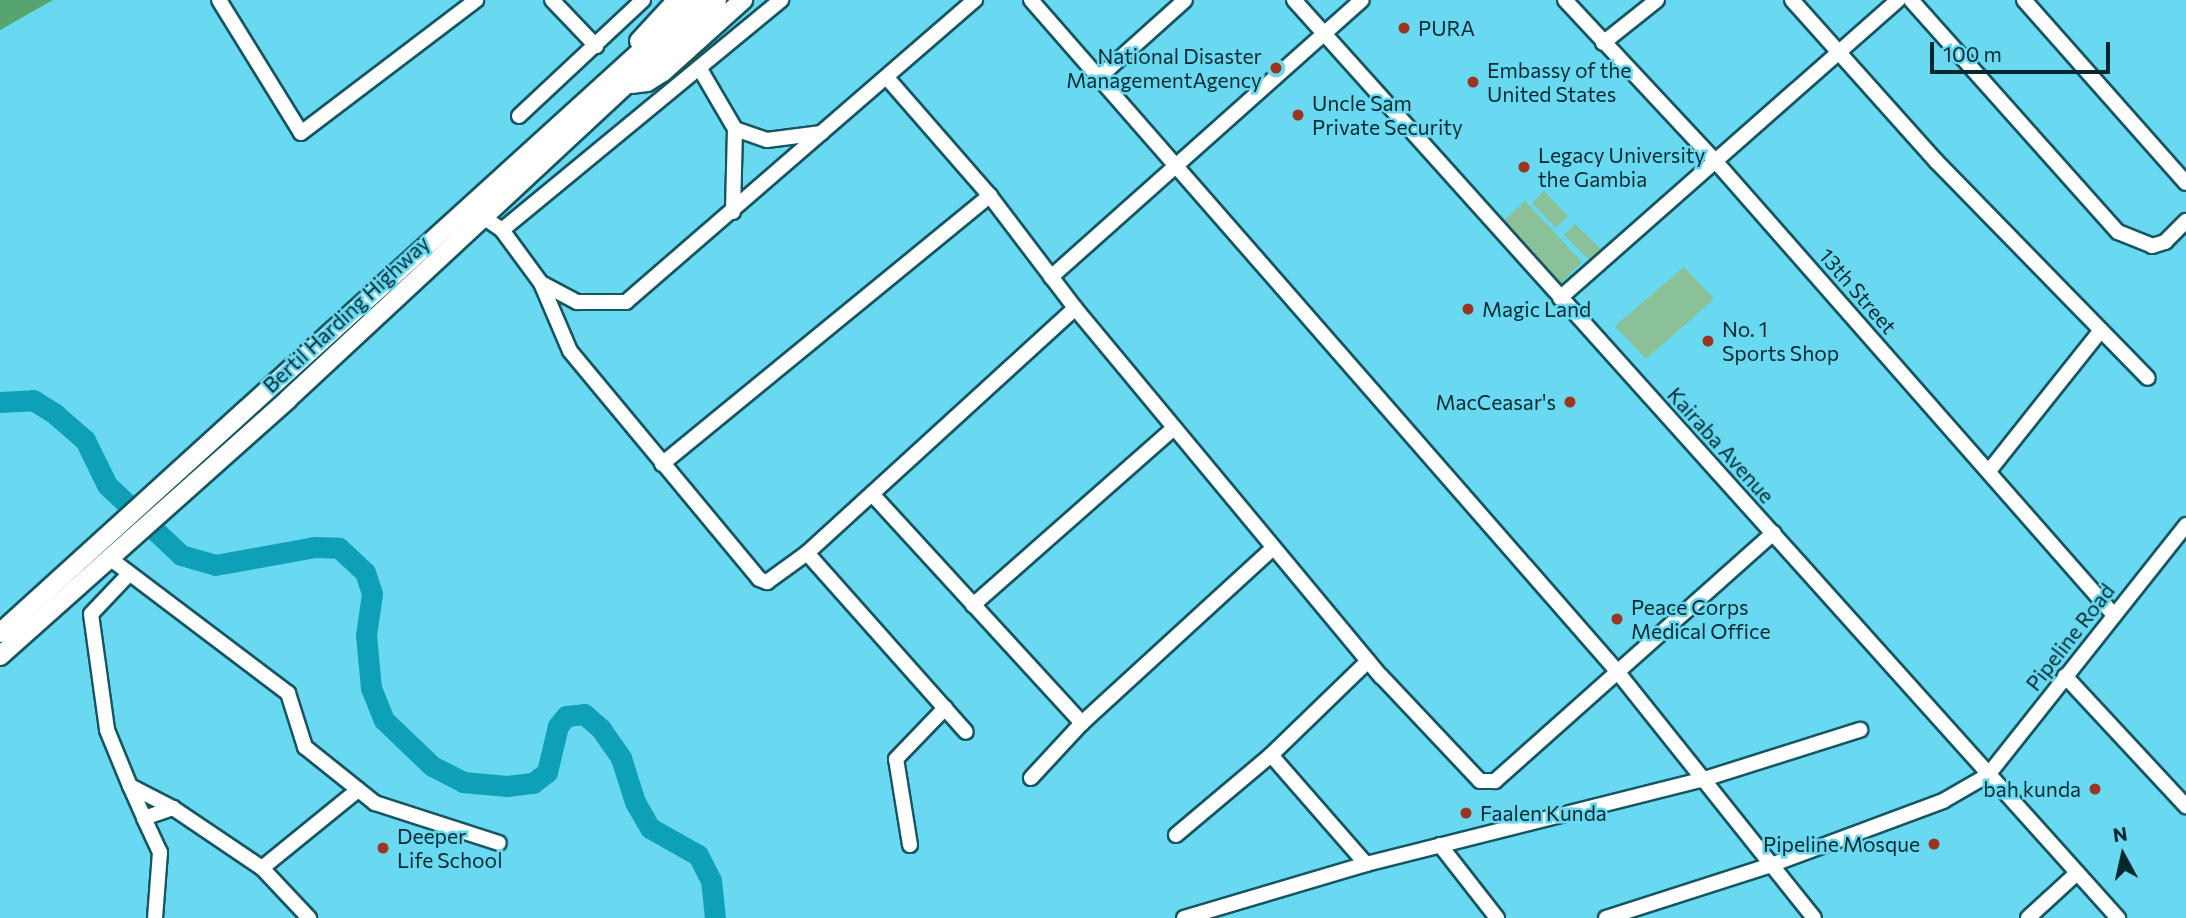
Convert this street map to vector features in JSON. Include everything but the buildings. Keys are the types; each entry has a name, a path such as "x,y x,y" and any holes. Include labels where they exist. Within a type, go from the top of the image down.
{"main road":[{"path":"677,0 633,47 623,79 647,82 663,72 743,0"},
{"name":"Bertil Harding Highway","path":"643,60 696,0"},
{"name":"Bertil Harding Highway","path":"148,515 643,60 718,0"},
{"name":"Bertil Harding Highway","path":"0,633 148,515 483,217 623,79"},
{"name":"Bertil Harding Highway","path":"0,656 111,560 123,537"}],"street":[{"path":"219,0 301,133 476,0"},
{"path":"552,0 596,46"},
{"path":"519,116 643,0"},
{"path":"502,230 781,0"},
{"path":"541,283 577,302 626,302 827,132 975,0"},
{"path":"1031,0 1097,79 1176,163 1616,670 1700,780 1814,918"},
{"path":"1097,79 1185,0"},
{"name":"Kairaba Avenue","path":"1294,0 2118,918"},
{"path":"1051,276 1362,0"},
{"name":"13th Street","path":"1565,0 1717,163 2114,615"},
{"path":"1603,43 1657,0"},
{"path":"1791,0 1936,161 2148,378"},
{"path":"1560,298 1717,163 1898,0"},
{"path":"1911,0 2118,232 2152,246 2165,242 2186,221"},
{"path":"2024,0 2186,183"},
{"path":"700,69 735,129 733,212"},
{"path":"888,79 990,196 1075,308 1367,661 1487,784 1495,781 1616,670 1773,533"},
{"path":"735,129 767,140 827,132"},
{"path":"662,464 990,196"},
{"path":"483,217 502,230 541,283 570,351 759,579 775,580 807,553 1075,308"},
{"path":"1989,471 2101,330"},
{"path":"973,604 1174,428"},
{"path":"872,494 1082,723"},
{"name":"Pipeline Road","path":"1988,775 2186,525"},
{"path":"1031,778 1082,723 1273,548"},
{"path":"807,553 966,732"},
{"path":"111,560 288,693 306,747 375,803 499,843"},
{"path":"128,574 91,614 107,730 160,852 155,918"},
{"path":"1176,835 1271,755 1367,661"},
{"path":"2065,676 2186,806"},
{"path":"911,845 896,759 945,708"},
{"path":"1184,918 1366,864 1700,780 1860,730"},
{"path":"1271,755 1366,864"},
{"path":"1606,918 1771,865 1943,801 1988,775"},
{"path":"130,786 173,808 262,868 309,918"},
{"path":"262,868 358,790"},
{"path":"144,818 173,808"},
{"path":"1440,845 1497,918"},
{"path":"2028,918 2077,873"}],"green space":[{"path":"0,0 53,0 0,30"},
{"path":"1544,191 1568,216 1556,228 1532,203"},
{"path":"1525,201 1582,262 1561,283 1503,221"},
{"path":"1575,224 1603,251 1592,263 1564,235"},
{"path":"1684,267 1714,299 1646,359 1615,326"}],"waterway":[{"path":"0,402 33,400 55,414 85,440 107,485 181,555 215,565 315,547 339,548 365,572 372,594 366,635 371,688 384,720 432,766 463,782 507,786 533,783 547,772 558,726 566,716 584,714 601,729 621,758 635,802 650,828 698,855 711,880 715,918"}],"place":[{"name":"PURA","path":"1404,28"},
{"name":"National Disaster ManagementAgency","path":"1276,68"},
{"name":"Embassy of the United States","path":"1473,82"},
{"name":"Uncle Sam Private Security","path":"1298,115"},
{"name":"Legacy University the Gambia","path":"1524,167"},
{"name":"Magic Land","path":"1468,309"},
{"name":"No. 1 Sports Shop","path":"1708,341"},
{"name":"MacCeasar's","path":"1570,402"},
{"name":"Peace Corps Medical Office","path":"1617,619"},
{"name":"bah kunda","path":"2095,789"},
{"name":"Faalen Kunda","path":"1466,813"},
{"name":"Pipeline Mosque","path":"1934,844"},
{"name":"Deeper Life School","path":"383,848"}]}
